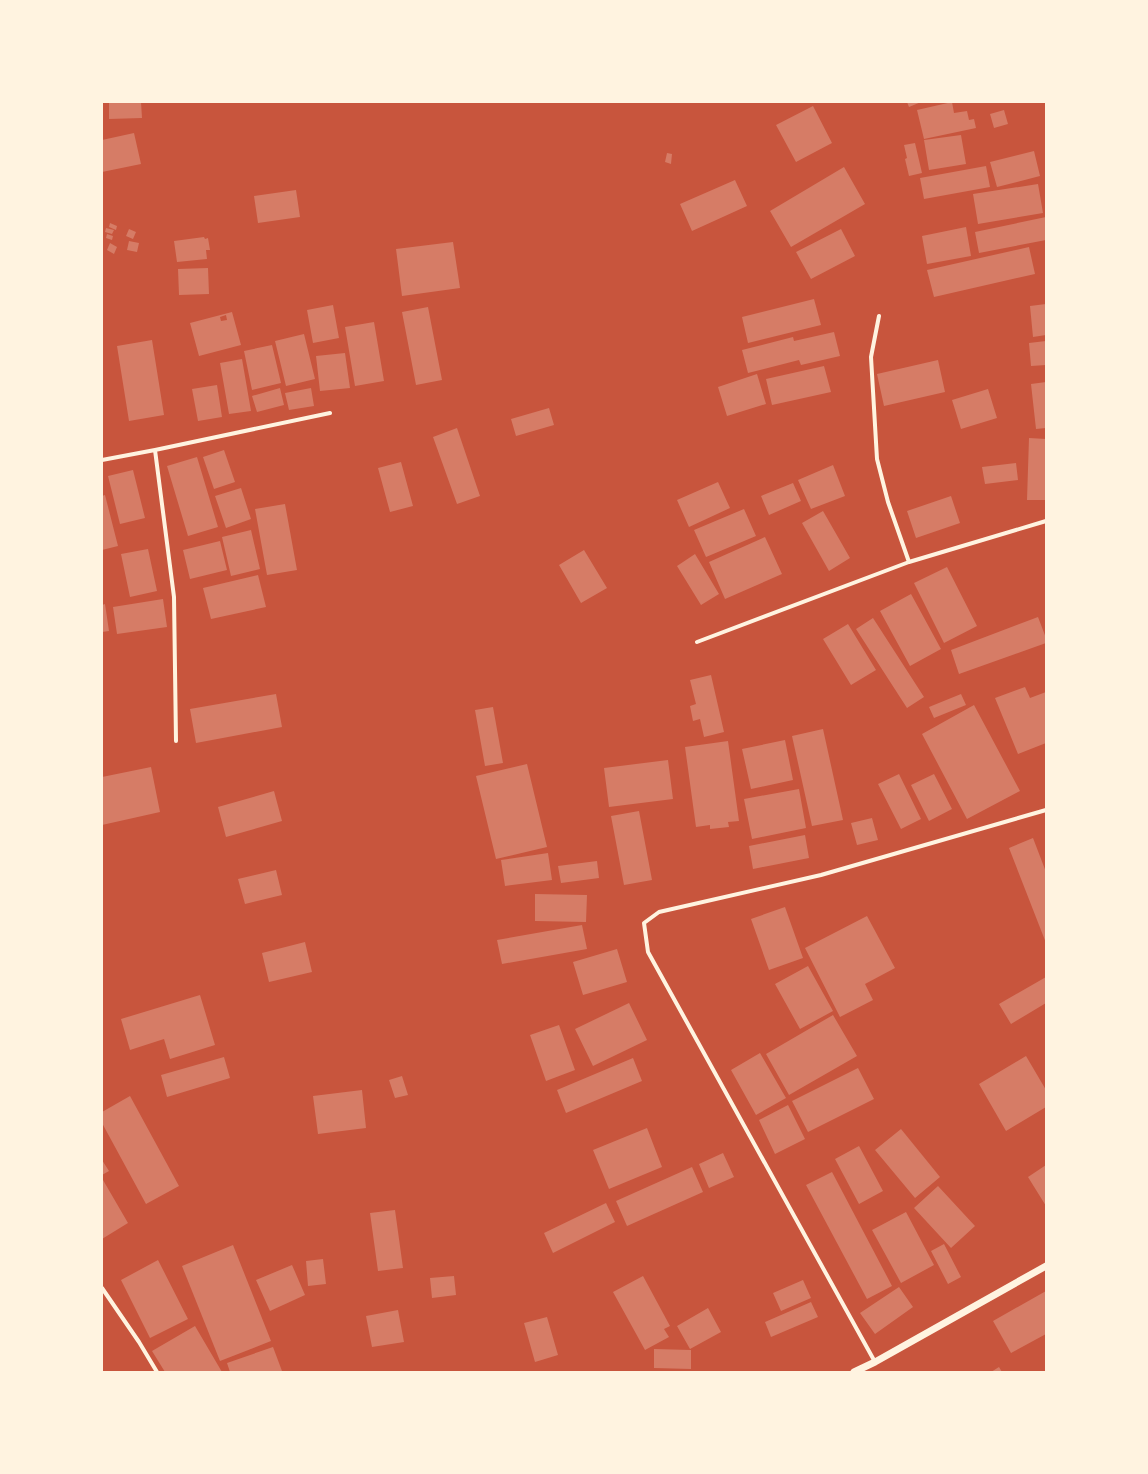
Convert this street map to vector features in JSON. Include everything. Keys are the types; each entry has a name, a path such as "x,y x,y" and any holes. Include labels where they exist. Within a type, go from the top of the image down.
{"street":[{"path":"879,316 871,357 877,459 888,502 909,562"},
{"path":"102,460 330,413"},
{"path":"155,450 174,597 176,741"},
{"path":"697,642 909,562 1046,521"},
{"path":"875,1362 648,952 644,923 660,912 821,875 1046,810"},
{"path":"854,1372 875,1362 1046,1266"},
{"path":"102,1288 139,1342 156,1372"}],"building":[{"path":"141,102 142,118 109,119 109,103"},
{"path":"907,102 921,102 909,107"},
{"path":"952,102 954,113 967,111 969,120 974,119 976,128 924,139 917,110"},
{"path":"813,106 832,143 796,162 776,125"},
{"path":"1004,110 1008,124 994,128 990,114"},
{"path":"134,133 141,164 102,172 102,140"},
{"path":"961,135 966,164 929,170 924,140"},
{"path":"915,143 922,173 909,176 905,159 907,158 904,145"},
{"path":"1034,151 1040,176 997,187 990,162"},
{"path":"667,153 672,154 671,164 665,162"},
{"path":"986,166 990,187 924,199 920,178"},
{"path":"844,167 865,204 791,247 770,211"},
{"path":"735,180 747,206 692,231 680,204"},
{"path":"1038,184 1043,213 978,224 973,194"},
{"path":"296,190 300,217 258,223 254,196"},
{"path":"1046,217 1046,240 979,253 975,232"},
{"path":"110,223 117,226 116,230 109,227"},
{"path":"966,227 971,256 927,264 922,236"},
{"path":"106,228 114,230 112,234 105,232"},
{"path":"129,229 136,232 133,239 126,236"},
{"path":"841,229 855,256 811,279 796,252"},
{"path":"107,234 113,236 112,240 106,238"},
{"path":"204,237 205,239 208,238 210,250 206,250 207,259 177,262 174,241"},
{"path":"129,241 139,243 137,252 127,250"},
{"path":"453,242 460,288 402,296 396,249"},
{"path":"110,243 117,247 114,254 107,250"},
{"path":"1029,247 1035,274 934,297 927,270"},
{"path":"208,268 209,294 179,295 178,269"},
{"path":"814,299 821,325 748,343 742,317"},
{"path":"1046,304 1046,335 1033,337 1030,306"},
{"path":"333,305 339,338 313,343 307,310"},
{"path":"428,307 442,380 416,385 402,312"},
{"path":"232,312 241,345 199,356 190,323","holes":["226,315 227,320 221,321 220,317"]},
{"path":"374,322 384,381 355,386 345,327"},
{"path":"834,332 840,356 801,365 799,360 748,373 742,350 793,337 794,341"},
{"path":"304,334 315,379 286,386 275,341"},
{"path":"152,340 164,415 129,421 117,346"},
{"path":"1046,341 1046,365 1031,366 1029,343"},
{"path":"272,345 281,383 252,390 244,351"},
{"path":"345,353 350,388 320,391 316,356"},
{"path":"242,359 251,411 229,414 220,363"},
{"path":"938,360 945,392 884,406 877,374"},
{"path":"824,366 831,392 772,405 766,379"},
{"path":"757,374 766,404 727,416 718,387"},
{"path":"1046,382 1046,428 1036,429 1031,384"},
{"path":"217,385 222,417 198,421 192,389"},
{"path":"280,388 284,405 257,412 252,396"},
{"path":"311,388 314,406 289,410 285,393"},
{"path":"988,389 997,418 961,429 952,400"},
{"path":"549,408 554,425 516,436 511,419"},
{"path":"457,428 480,496 457,504 433,437"},
{"path":"1029,438 1046,439 1046,500 1027,500"},
{"path":"224,450 235,482 214,489 203,457"},
{"path":"197,457 218,527 188,536 167,466"},
{"path":"401,462 413,506 390,512 378,468"},
{"path":"1016,463 1018,480 985,484 982,467"},
{"path":"833,465 845,496 811,509 798,480"},
{"path":"133,470 145,518 120,524 108,476"},
{"path":"718,482 730,508 689,527 677,500"},
{"path":"793,483 801,501 769,515 761,496"},
{"path":"241,488 251,519 226,528 215,496"},
{"path":"105,495 118,546 102,550 102,496"},
{"path":"951,496 960,523 916,538 907,511"},
{"path":"285,504 297,570 267,575 255,509"},
{"path":"744,509 756,536 706,557 694,530"},
{"path":"823,511 850,558 829,571 802,523"},
{"path":"251,530 260,569 231,576 222,537"},
{"path":"765,537 782,574 725,599 709,562"},
{"path":"220,541 227,570 190,579 183,550"},
{"path":"148,549 157,591 130,597 121,554"},
{"path":"584,550 607,588 581,603 559,565"},
{"path":"695,554 719,594 701,605 677,566"},
{"path":"947,567 977,626 944,643 914,583"},
{"path":"258,575 266,607 211,619 203,588"},
{"path":"911,594 941,649 910,666 880,611"},
{"path":"163,599 167,627 117,634 113,607"},
{"path":"105,604 109,631 102,632 102,605"},
{"path":"1038,617 1046,638 1046,643 959,674 951,650"},
{"path":"873,618 924,697 907,708 856,629"},
{"path":"848,624 876,670 851,685 823,639"},
{"path":"711,675 724,732 704,737 700,719 693,721 690,706 696,704 690,680"},
{"path":"1025,687 1030,698 1046,692 1046,743 1018,754 995,698"},
{"path":"276,694 282,727 196,743 190,709"},
{"path":"961,694 966,705 934,718 929,707"},
{"path":"974,705 1020,791 967,819 922,734"},
{"path":"493,707 503,763 485,766 475,710"},
{"path":"823,729 843,820 812,826 792,736"},
{"path":"785,740 793,780 751,789 742,749"},
{"path":"728,741 739,821 728,822 729,827 710,829 710,825 696,827 685,747"},
{"path":"668,760 673,799 609,807 604,768"},
{"path":"527,764 547,847 496,859 476,776"},
{"path":"151,767 160,812 102,825 102,777"},
{"path":"899,774 921,819 901,829 878,784"},
{"path":"934,774 952,809 929,821 911,785"},
{"path":"799,789 806,828 752,839 744,799"},
{"path":"274,791 282,821 226,837 218,807"},
{"path":"639,811 652,880 624,885 611,816"},
{"path":"872,818 878,840 857,845 851,823"},
{"path":"805,835 809,858 753,869 749,846"},
{"path":"1033,838 1046,872 1046,943 1009,848"},
{"path":"548,853 552,880 505,886 501,860"},
{"path":"597,861 599,878 561,883 558,866"},
{"path":"276,870 282,895 245,904 238,879"},
{"path":"535,894 587,895 586,922 535,921"},
{"path":"785,907 803,958 769,970 751,919"},
{"path":"867,916 895,968 865,984 873,1000 840,1017 805,948"},
{"path":"582,925 587,949 502,964 497,940"},
{"path":"305,942 312,972 269,982 262,953"},
{"path":"617,949 627,982 583,995 573,962"},
{"path":"808,966 833,1011 800,1029 775,984"},
{"path":"1046,977 1046,1003 1011,1024 999,1004"},
{"path":"200,995 215,1045 170,1059 164,1039 130,1050 121,1019"},
{"path":"629,1003 647,1040 593,1066 575,1029"},
{"path":"833,1015 857,1056 789,1095 766,1054"},
{"path":"559,1025 575,1070 546,1081 530,1035"},
{"path":"760,1053 786,1098 756,1115 731,1070"},
{"path":"1026,1056 1046,1090 1046,1107 1006,1131 979,1084"},
{"path":"224,1057 230,1078 167,1097 161,1075"},
{"path":"633,1058 642,1081 566,1113 557,1090"},
{"path":"858,1068 874,1099 808,1132 792,1101"},
{"path":"402,1076 408,1095 395,1098 389,1080"},
{"path":"362,1090 366,1128 318,1134 313,1096"},
{"path":"130,1096 179,1186 146,1204 102,1123 102,1112"},
{"path":"788,1105 805,1139 775,1154 759,1120"},
{"path":"647,1128 662,1167 609,1189 593,1150"},
{"path":"901,1129 940,1177 915,1198 875,1150"},
{"path":"859,1146 883,1191 859,1204 835,1159"},
{"path":"723,1153 734,1177 709,1188 699,1164"},
{"path":"102,1160 109,1171 102,1175"},
{"path":"1046,1165 1046,1206 1028,1177"},
{"path":"692,1167 703,1192 627,1226 616,1201"},
{"path":"832,1172 892,1286 867,1299 806,1185"},
{"path":"103,1180 128,1223 102,1239 102,1181"},
{"path":"938,1186 975,1226 951,1248 914,1208"},
{"path":"606,1203 615,1222 553,1253 544,1233"},
{"path":"395,1210 403,1268 378,1271 370,1213"},
{"path":"906,1212 934,1265 901,1283 872,1230"},
{"path":"944,1244 961,1277 948,1284 931,1251"},
{"path":"233,1245 271,1341 220,1361 182,1266"},
{"path":"323,1259 326,1284 308,1286 306,1261"},
{"path":"158,1260 188,1319 150,1338 121,1280"},
{"path":"292,1265 305,1295 270,1311 256,1280"},
{"path":"454,1276 456,1295 432,1298 430,1278"},
{"path":"643,1276 670,1326 664,1329 669,1337 645,1350 613,1292"},
{"path":"803,1280 811,1298 781,1311 773,1293"},
{"path":"899,1287 913,1307 875,1334 860,1313"},
{"path":"1046,1291 1046,1334 1011,1353 993,1321"},
{"path":"811,1302 818,1317 771,1337 765,1322"},
{"path":"708,1308 721,1332 690,1349 677,1326"},
{"path":"398,1310 404,1342 372,1347 366,1316"},
{"path":"547,1317 558,1355 535,1362 524,1323"},
{"path":"195,1326 222,1372 165,1372 152,1351"},
{"path":"273,1347 282,1371 230,1372 227,1363"},
{"path":"654,1349 691,1350 691,1369 654,1368"},
{"path":"999,1367 1002,1372 991,1372"}]}
